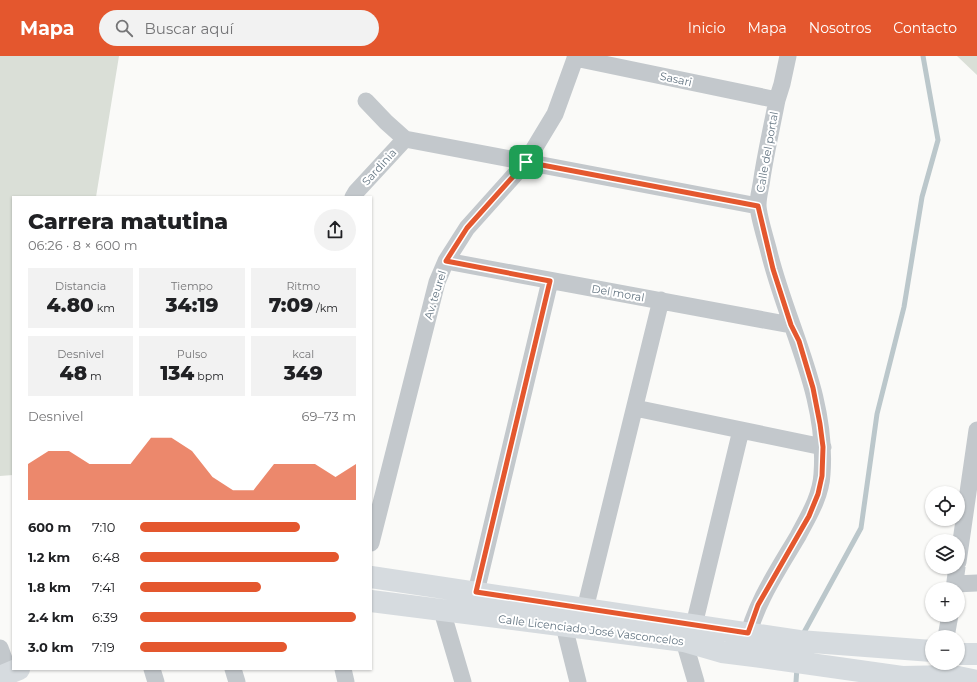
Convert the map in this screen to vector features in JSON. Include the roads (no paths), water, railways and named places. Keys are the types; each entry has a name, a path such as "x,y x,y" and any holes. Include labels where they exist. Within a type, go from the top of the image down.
{"street":[{"name":"Calle del portal","path":"744,654 748,633 758,605 809,516 818,494 822,476 823,447 813,388 799,341 791,325 773,269 758,206 777,100 788,56"},
{"name":"Sasari","path":"575,57 777,100"},
{"name":"Av. teurel","path":"372,539 437,282 446,261 467,228 526,162 555,114 575,57"},
{"path":"366,101 386,122 405,138 758,206"},
{"name":"Sardinia","path":"354,196 405,138"},
{"name":"Del moral","path":"446,261 791,325"},
{"path":"476,592 550,281"},
{"path":"585,609 661,300"},
{"path":"635,408 823,447"},
{"path":"696,682 689,633 741,430"},
{"path":"962,534 977,430"},
{"name":"Calle Licenciado José Vasconcelos","path":"372,577 585,609 689,633 722,652 902,677 953,679 977,682"},
{"path":"955,580 977,583"},
{"name":"Calle Licenciado José Vasconcelos","path":"372,601 564,626 689,633 748,633 799,641 925,650"},
{"path":"442,611 463,682"},
{"path":"564,626 578,682"},
{"path":"0,648 9,673"},
{"path":"965,654 977,654"},
{"path":"152,670 156,682"},
{"path":"233,670 237,682"},
{"path":"343,670 346,682"}],"waterway":[{"path":"802,636 861,528 877,414 904,307 922,197 938,140 923,56"},
{"path":"796,682 797,667"}]}
